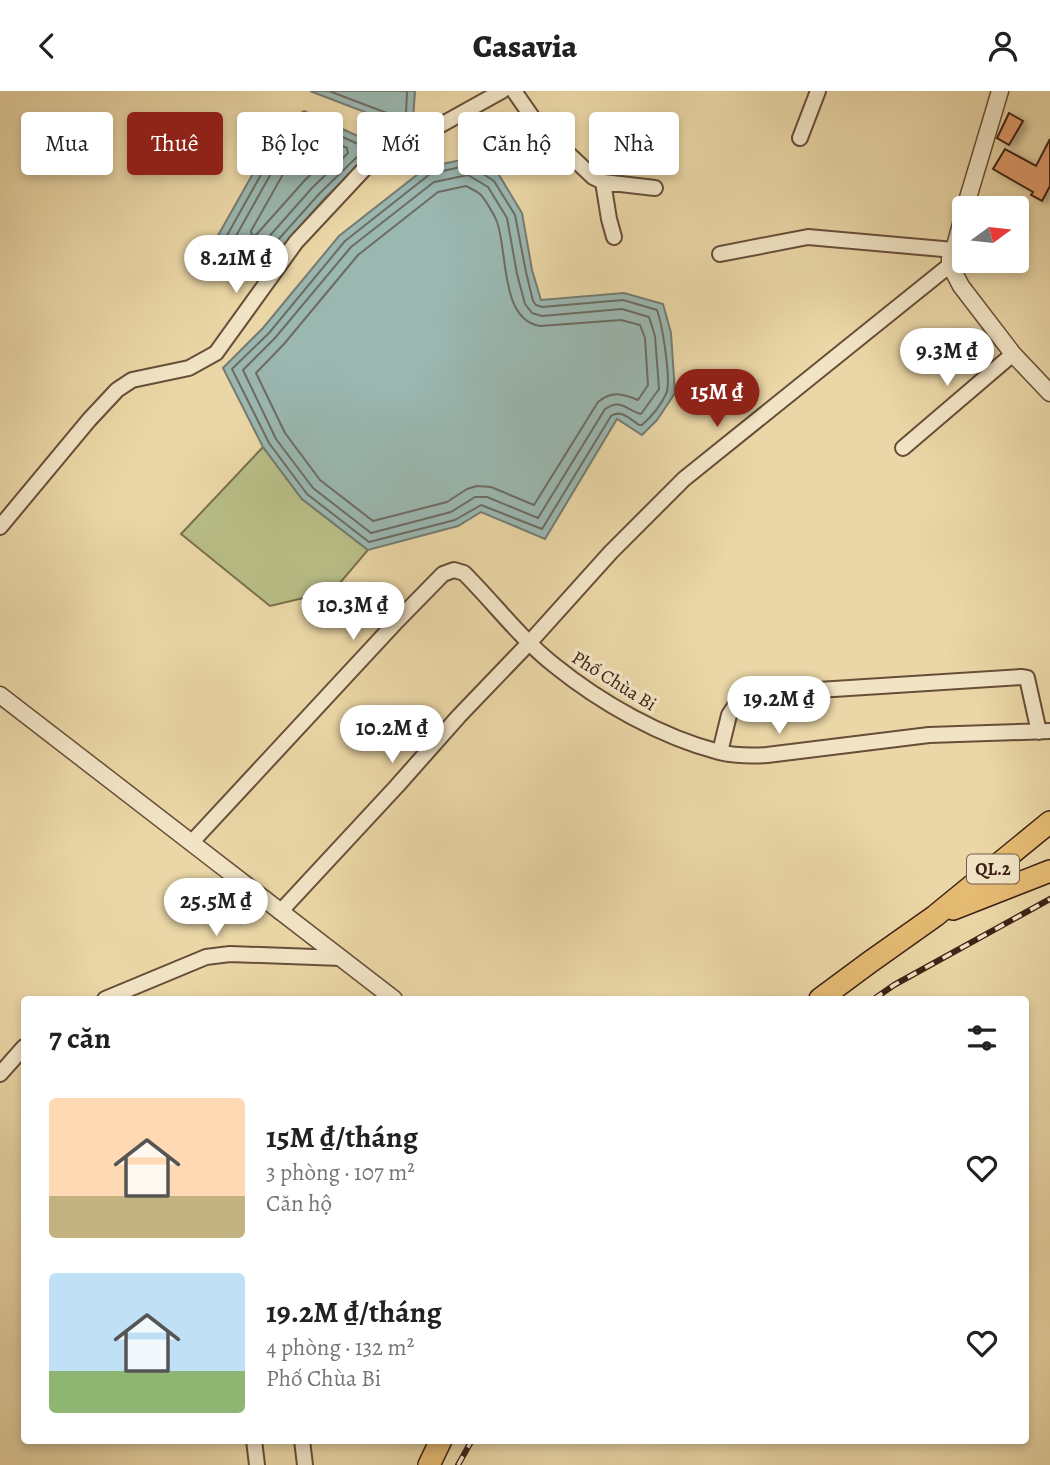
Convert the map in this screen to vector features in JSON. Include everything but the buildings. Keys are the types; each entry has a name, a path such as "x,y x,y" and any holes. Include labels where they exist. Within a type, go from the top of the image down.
{"main road":[{"name":"QL.2","path":"824,996 935,916 1050,822"},
{"name":"QL.2","path":"935,916 1050,871"},
{"path":"429,1465 438,1444"}],"street":[{"path":"0,527 117,390 132,380 189,368 216,353 296,242 367,166 502,91"},
{"path":"514,91 537,124 593,177 603,182 655,188"},
{"path":"800,138 818,91"},
{"path":"969,196 1000,91"},
{"path":"603,182 614,237"},
{"path":"720,254 808,237 952,257"},
{"path":"280,912 611,552 684,479 952,257"},
{"path":"957,273 961,286 1013,354 1050,393"},
{"path":"903,448 1013,354"},
{"name":"Phố Chùa Bi","path":"191,843 397,621 443,575 454,570 464,573 553,664 585,687 648,726 720,752 746,756 767,755 935,735 1044,731"},
{"path":"720,752 729,715 743,702 787,693 945,681 1027,678 1044,731"},
{"path":"0,695 390,996"},
{"path":"112,996 206,957 230,954 341,958"},
{"path":"0,1074 21,1050"},
{"path":"254,1444 257,1465"},
{"path":"302,1444 305,1465"}],"green space":[{"path":"263,447 302,499 368,550 333,591 270,606 181,534"}],"water":[{"path":"310,91 415,91 414,112 365,112"},
{"path":"343,129 357,136 357,167 324,199 262,269 221,250 216,239 252,175 343,175"},
{"path":"458,161 458,175 499,175 522,213 532,270 541,300 624,293 663,304 671,333 675,393 657,420 642,435 617,419 545,539 481,512 458,526 368,550 302,499 263,447 223,368 263,328 339,236 417,175 444,175 444,164"}],"railway":[{"path":"878,996 1050,899"},
{"path":"458,1465 470,1444"}]}
